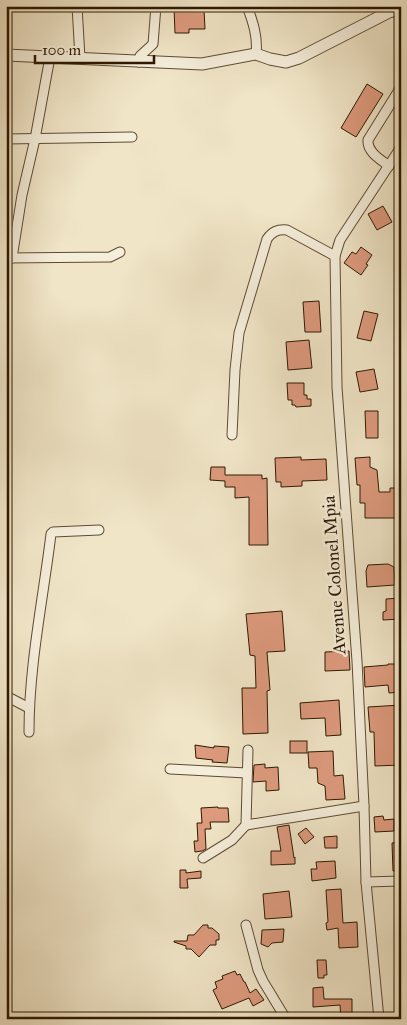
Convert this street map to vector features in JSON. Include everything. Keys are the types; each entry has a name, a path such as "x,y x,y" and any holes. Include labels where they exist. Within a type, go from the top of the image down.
{"street":[{"path":"77,6 80,58"},
{"path":"139,62 140,56 153,44 156,6"},
{"path":"247,6 254,24 257,45 256,54"},
{"path":"6,55 202,64 256,54 286,62 299,58 389,12 401,9"},
{"path":"50,57 35,139 9,258 110,257 120,252"},
{"path":"389,166 370,149 368,140 401,87"},
{"path":"6,139 132,137"},
{"name":"Avenue Colonel Mpia","path":"379,1019 366,882 357,661 337,387 335,256 340,240 401,147"},
{"path":"232,435 239,333 267,239 275,231 286,230 335,256"},
{"path":"29,732 29,708 36,638 51,534 53,532 99,530"},
{"path":"6,696 29,708"},
{"path":"246,825 248,750"},
{"path":"170,769 247,773"},
{"path":"203,858 232,840 246,825 364,806"},
{"path":"366,882 401,881"},
{"path":"246,925 260,976 286,1019"}],"building":[{"path":"174,8 204,10 205,29 189,29 189,33 175,33"},
{"path":"367,84 383,94 356,137 341,128"},
{"path":"383,206 392,222 377,230 368,214"},
{"path":"361,247 372,255 361,275 344,263 352,252 356,254"},
{"path":"319,301 321,332 305,332 303,302"},
{"path":"364,311 378,314 371,341 357,338"},
{"path":"309,340 312,368 288,370 286,342"},
{"path":"374,369 378,389 360,392 356,372"},
{"path":"287,383 304,383 304,395 307,395 307,399 311,399 311,406 296,407 292,405 292,400 288,400"},
{"path":"365,411 378,411 378,438 366,438"},
{"path":"301,457 301,460 326,459 327,480 302,481 302,486 281,487 281,482 276,482 275,458"},
{"path":"370,457 370,467 377,470 379,492 390,492 390,488 401,488 401,518 365,518 365,503 360,503 360,485 357,485 355,458"},
{"path":"211,467 225,467 225,475 262,475 262,479 267,478 268,545 249,545 249,497 235,498 235,487 225,487 225,481 210,480"},
{"path":"388,564 394,567 395,585 367,587 366,571 368,565"},
{"path":"400,598 401,619 383,620 383,612 386,611 386,599"},
{"path":"282,611 285,651 267,652 270,690 267,691 268,733 243,734 242,688 256,688 255,656 250,655 246,614"},
{"path":"349,651 350,670 325,671 325,652"},
{"path":"401,664 401,692 389,693 388,685 365,687 364,667"},
{"path":"339,700 341,735 326,736 325,718 301,719 300,703"},
{"path":"401,705 401,765 375,766 374,732 370,732 368,707"},
{"path":"290,741 307,741 307,753 290,753"},
{"path":"195,745 214,748 214,746 229,747 227,763 196,758"},
{"path":"333,751 334,776 343,775 345,799 326,800 325,786 318,783 317,768 309,768 308,752"},
{"path":"265,764 265,768 278,767 279,790 266,791 266,781 253,782 254,765"},
{"path":"201,808 228,808 229,822 210,822 211,829 205,829 206,849 195,852 194,841 198,841 197,823 202,823"},
{"path":"383,816 384,820 394,819 394,831 375,832 374,817"},
{"path":"289,825 295,864 271,865 271,851 281,851 277,827"},
{"path":"306,828 314,837 305,844 298,834"},
{"path":"337,836 337,848 325,848 324,837"},
{"path":"401,842 401,871 393,871 392,843"},
{"path":"335,861 336,878 312,881 311,869 317,869 316,862"},
{"path":"180,870 186,870 186,873 201,871 201,878 187,879 188,888 180,888"},
{"path":"341,889 343,923 357,922 358,947 339,948 338,928 327,930 326,890"},
{"path":"289,891 292,917 265,919 263,894"},
{"path":"203,925 208,925 208,928 212,928 219,934 219,940 216,940 216,945 210,945 199,957 191,949 186,949 186,946 174,942 187,941 188,935 194,935"},
{"path":"284,929 283,942 272,943 268,947 261,944 262,930"},
{"path":"317,960 326,960 327,975 324,975 324,978 318,978"},
{"path":"235,971 237,975 240,974 250,993 256,989 264,1000 253,1006 249,998 222,1009 213,990 217,988 215,982 223,979 222,976"},
{"path":"323,987 324,999 352,999 352,1019 341,1019 340,1005 313,1007 313,988"}]}
